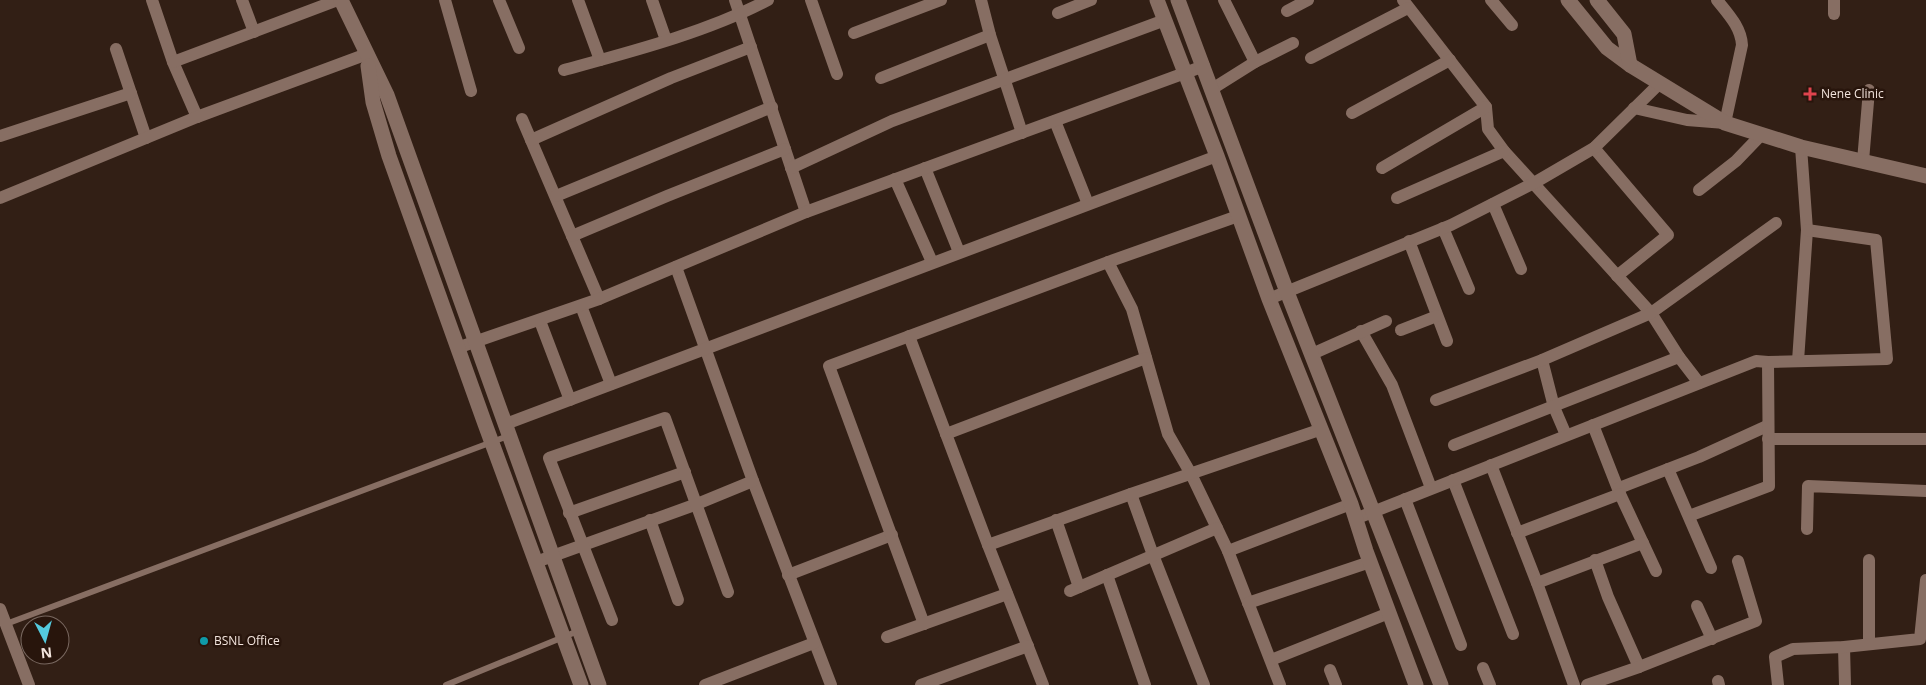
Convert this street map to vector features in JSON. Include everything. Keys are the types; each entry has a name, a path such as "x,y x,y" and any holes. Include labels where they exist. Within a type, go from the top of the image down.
{"street":[{"path":"152,0 173,62 197,117"},
{"path":"242,0 254,32"},
{"path":"173,62 339,0 387,95 599,685"},
{"path":"445,0 471,91"},
{"path":"498,0 519,48"},
{"path":"578,0 600,60"},
{"path":"652,0 666,40"},
{"path":"735,0 806,212"},
{"path":"564,70 666,40 740,15 768,0"},
{"path":"810,0 838,74"},
{"path":"854,33 941,0"},
{"path":"981,0 990,35 1022,133"},
{"path":"1058,14 1091,0"},
{"path":"1157,0 1269,299 1356,518 1370,562 1416,685"},
{"path":"1178,0 1287,292 1441,685"},
{"path":"1224,0 1255,62"},
{"path":"1287,11 1308,0"},
{"path":"1491,0 1512,25"},
{"path":"1568,0 1607,48 1630,65 1725,123 1801,147 1926,176"},
{"path":"1597,0 1624,34 1630,65"},
{"path":"1717,0 1738,28 1742,46 1725,123"},
{"path":"1834,0 1834,14"},
{"path":"1312,58 1409,4 1486,107 1488,129 1504,151 1651,313 1679,357 1699,383"},
{"path":"791,168 892,121 1165,20"},
{"path":"881,78 990,35"},
{"path":"1212,89 1255,62 1293,42"},
{"path":"531,140 671,78 751,47"},
{"path":"116,49 146,138"},
{"path":"0,198 197,117 367,54"},
{"path":"367,54 372,102 389,156 492,443 582,685"},
{"path":"1352,112 1450,60"},
{"path":"458,348 600,299 806,212 1204,66"},
{"path":"1269,299 1443,228 1534,183 1594,148 1660,83"},
{"path":"1863,161 1869,90"},
{"path":"0,136 131,92"},
{"path":"556,196 772,107"},
{"path":"1382,168 1486,107"},
{"path":"1634,108 1687,120 1725,123"},
{"path":"522,119 600,299"},
{"path":"1055,121 1088,204"},
{"path":"1699,190 1736,161 1761,135"},
{"path":"1798,361 1806,230 1801,147"},
{"path":"1594,148 1668,235 1617,276"},
{"path":"572,236 785,149"},
{"path":"1397,198 1504,151"},
{"path":"508,430 570,400 704,348 1217,156"},
{"path":"925,168 959,252"},
{"path":"896,179 932,262"},
{"path":"1493,204 1521,269"},
{"path":"924,624 829,366 1108,262 1238,216"},
{"path":"1436,400 1542,360 1651,313 1776,223"},
{"path":"1443,228 1469,290"},
{"path":"1356,518 1756,361 1888,359 1876,240 1806,230"},
{"path":"1408,242 1447,341"},
{"path":"1108,262 1132,310 1168,434 1191,474 1228,551 1280,685"},
{"path":"676,267 753,481 831,685"},
{"path":"581,306 611,384"},
{"path":"1401,330 1437,316"},
{"path":"540,321 570,400"},
{"path":"1312,354 1386,321"},
{"path":"1361,331 1392,385 1431,488"},
{"path":"910,336 988,545 1044,685"},
{"path":"1454,445 1679,357"},
{"path":"946,434 1146,358"},
{"path":"1542,360 1554,407 1566,435"},
{"path":"1689,516 1769,486 1768,362"},
{"path":"612,620 549,458 664,418 728,592"},
{"path":"1593,425 1619,491 1656,571"},
{"path":"988,545 1322,429"},
{"path":"1517,533 1733,443 1768,433 1926,439"},
{"path":"1491,465 1574,685"},
{"path":"1668,470 1711,568"},
{"path":"569,513 685,472"},
{"path":"1453,480 1513,634"},
{"path":"536,562 697,504 753,481"},
{"path":"1807,529 1808,486 1926,490"},
{"path":"1131,494 1204,685"},
{"path":"1405,498 1461,645"},
{"path":"1228,551 1350,504"},
{"path":"650,520 678,600"},
{"path":"1056,520 1074,589 1217,528"},
{"path":"788,575 892,535"},
{"path":"1537,583 1643,542"},
{"path":"1595,560 1608,597 1639,667"},
{"path":"1869,644 1870,560"},
{"path":"1587,685 1639,667 1756,621 1738,561"},
{"path":"1248,603 1370,562"},
{"path":"1106,575 1144,685"},
{"path":"1778,685 1775,657 1793,649 1844,647 1920,639 1926,580"},
{"path":"887,637 1007,594"},
{"path":"1697,606 1712,639"},
{"path":"0,609 29,685"},
{"path":"1271,660 1389,613"},
{"path":"705,685 814,643"},
{"path":"921,685 1028,646"},
{"path":"1844,647 1845,685"},
{"path":"1483,668 1490,685"},
{"path":"1330,670 1336,685"}],"lane":[{"path":"6,624 492,443 508,430"},
{"path":"446,685 578,630"}],"place":[{"name":"Nene Clinic","path":"1810,94"},
{"name":"BSNL Office","path":"204,641"}]}
